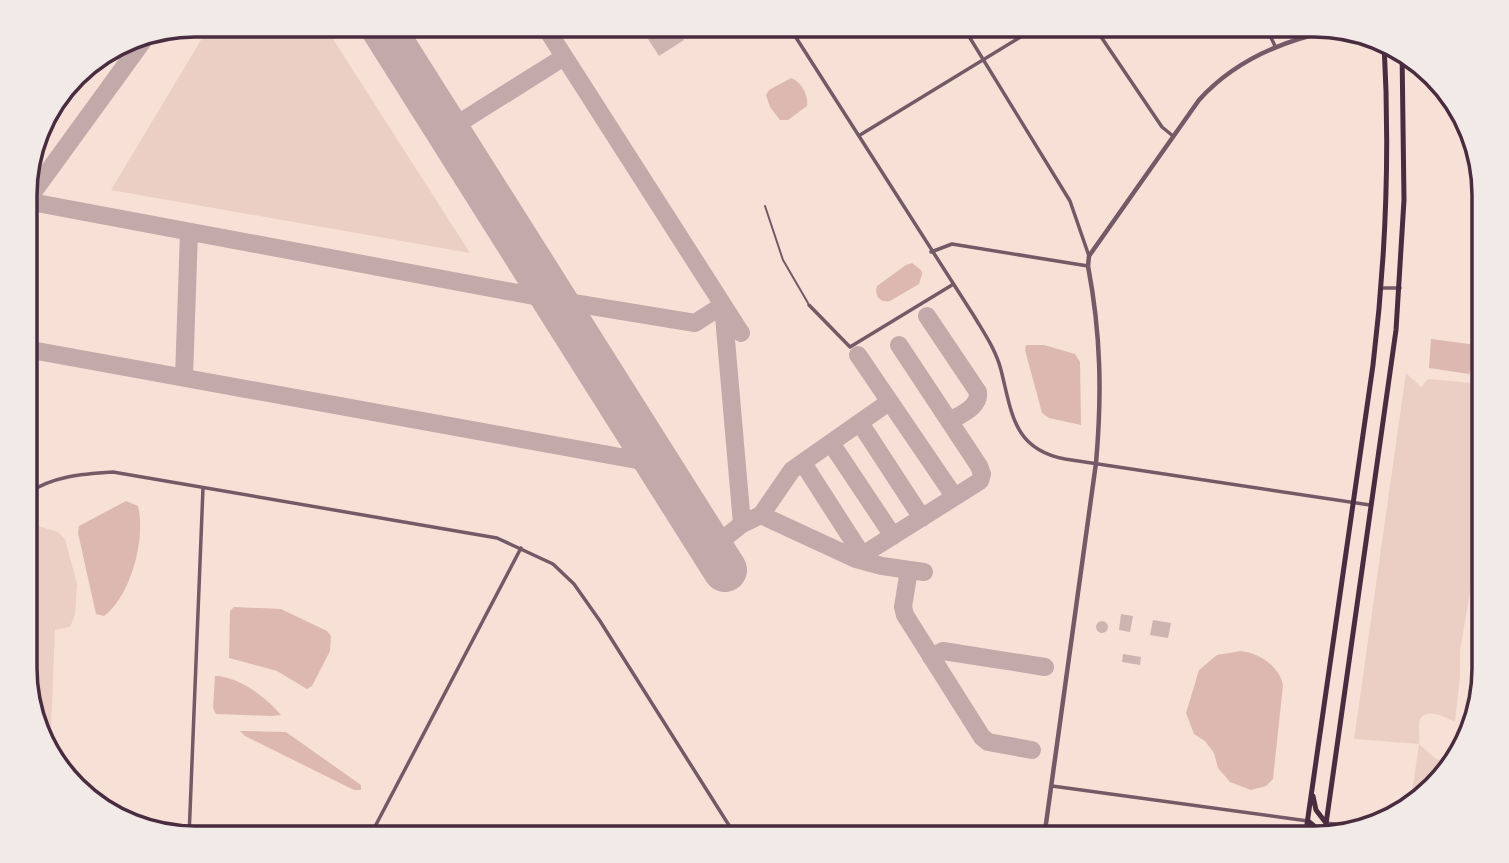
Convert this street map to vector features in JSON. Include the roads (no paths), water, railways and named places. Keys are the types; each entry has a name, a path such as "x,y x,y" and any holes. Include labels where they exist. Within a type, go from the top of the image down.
{"main road":[{"path":"1307,826 1381,288 1387,159 1384,54"},
{"path":"1325,826 1395,343 1405,159 1402,64"},
{"path":"1312,793 1316,810 1326,823"},
{"path":"1308,821 1314,826"}],"street":[{"path":"796,37 993,349 1001,369 1011,415 1027,441 1053,457 1372,505"},
{"path":"970,37 1070,201 1089,256 1088,266 1099,325 1100,425 1096,463 1046,826"},
{"path":"860,135 1018,37"},
{"path":"1102,37 1162,127 1173,136"},
{"path":"1271,37 1275,46"},
{"path":"1089,256 1173,136 1212,86 1241,64 1275,46 1303,37"},
{"path":"931,252 952,244 1088,266"},
{"path":"809,305 850,347 952,285"},
{"path":"1381,288 1400,288"},
{"path":"37,487 72,475 113,472 497,538 521,548 553,564 574,584 729,826"},
{"path":"189,826 203,488"},
{"path":"375,826 521,548"},
{"path":"1052,786 1308,821"},
{"path":"1326,823 1338,824"}],"lane":[{"path":"765,206 783,260 809,305"}]}
